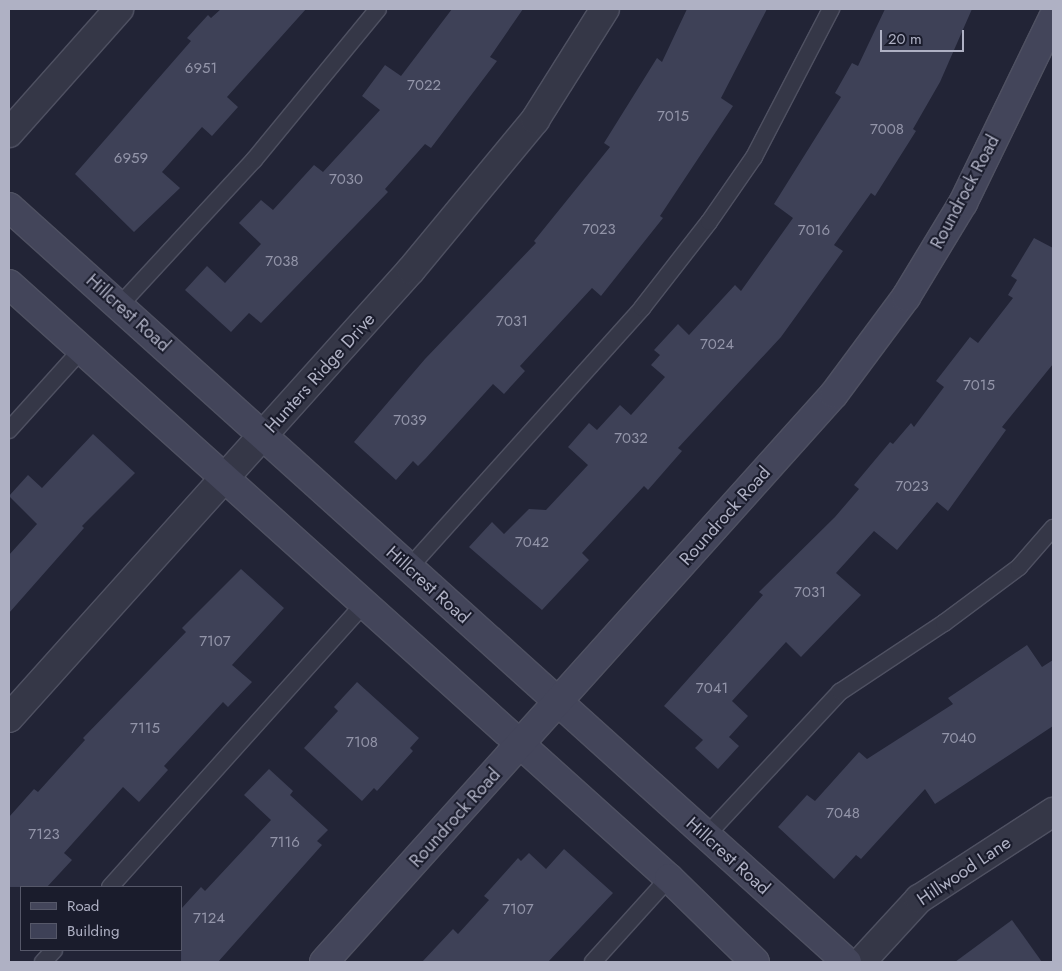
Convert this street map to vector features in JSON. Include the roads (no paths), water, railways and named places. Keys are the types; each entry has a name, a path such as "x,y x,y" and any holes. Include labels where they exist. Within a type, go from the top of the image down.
{"main road":[{"name":"Roundrock Road","path":"324,962 522,745 834,394 906,297 963,202 1053,18"},
{"name":"Hillcrest Road","path":"9,207 847,962"},
{"path":"9,284 669,878 755,962"}],"street":[{"path":"9,134 119,9"},
{"name":"Hunters Ridge Drive","path":"9,718 412,270 535,120 605,9"},
{"name":"Hillwood Lane","path":"861,962 919,899 1053,812"}],"lane":[{"path":"120,305 254,160 378,9"},
{"path":"408,568 642,308 709,222 754,157 831,9"},
{"path":"9,430 82,349"},
{"path":"706,836 840,692 944,623 1019,567 1053,528"},
{"path":"111,886 365,603"},
{"path":"593,962 669,878"},
{"path":"43,962 53,951"}]}
